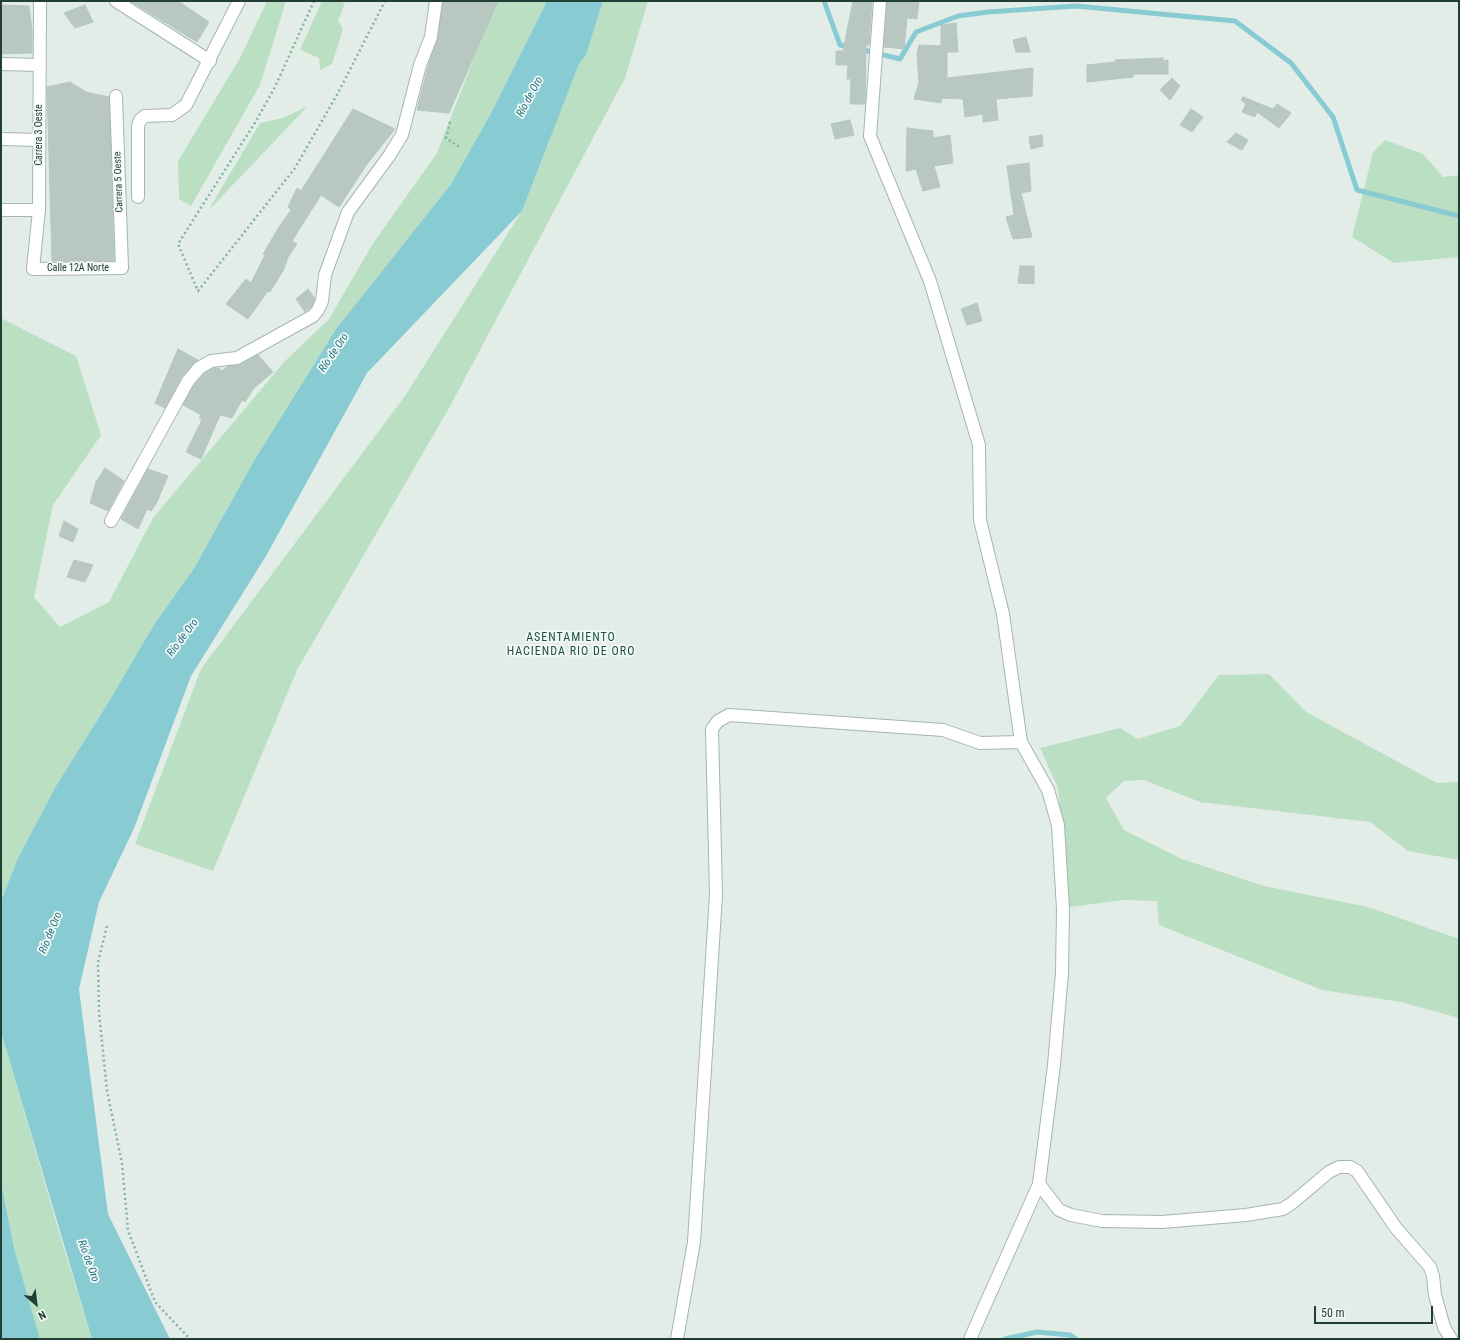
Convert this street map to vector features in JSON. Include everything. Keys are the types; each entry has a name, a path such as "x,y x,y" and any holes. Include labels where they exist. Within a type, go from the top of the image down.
{"street":[{"name":"Carrera 3 Oeste","path":"33,269 39,210 40,1"},
{"path":"116,1 210,61"},
{"path":"138,197 138,126 140,120 145,116 172,115 186,105 210,61 239,1"},
{"path":"111,521 188,381 198,368 211,361 237,358 313,316 318,310 322,301 325,275 348,212 389,156 402,135 420,64 431,37 436,1"},
{"path":"880,1 870,136 930,281 979,448 980,520 1003,614 1020,742 1048,790 1058,825 1061,864 1062,973 1054,1065 1039,1184 970,1339"},
{"path":"1,64 40,65"},
{"name":"Carrera 5 Oeste","path":"116,96 122,268"},
{"path":"1,139 39,140"},
{"path":"1,210 39,210"},
{"name":"Calle 12A Norte","path":"33,269 122,268"},
{"path":"677,1339 694,1242 716,895 712,729 718,721 730,714 943,730 980,743 1020,742"},
{"path":"1039,1184 1059,1210 1071,1215 1102,1221 1162,1222 1246,1215 1283,1209 1329,1172 1339,1167 1350,1167 1357,1171 1396,1228 1430,1267 1433,1276 1435,1295 1444,1327 1451,1339"}],"path":[{"path":"314,1 275,87 256,121 178,244 198,291 295,168 338,93 385,1"},
{"path":"450,122 446,138 459,147"},
{"path":"106,926 98,962 100,1012 106,1091 122,1163 128,1230 155,1302 190,1339"}],"green space":[{"path":"267,1 286,1 260,85 191,206 179,199 178,161 240,58"},
{"path":"322,1 340,1 345,3 338,21 343,29 332,64 320,70 319,58 300,50"},
{"path":"496,1 547,1 490,115 451,184 336,329 255,459 193,570 155,623 108,703 56,786 18,858 1,901 1,318 76,356 101,435 53,505 34,597 60,627 109,602 153,518 284,362 329,319 372,245 437,153"},
{"path":"603,1 648,1 625,78 448,410 297,670 213,871 135,844 201,669 405,396 522,211 579,64 586,55"},
{"path":"308,106 208,211 260,123 283,118"},
{"path":"1385,140 1423,154 1443,177 1459,175 1459,257 1394,263 1352,237 1373,152"},
{"path":"1269,674 1306,712 1437,783 1459,782 1459,860 1408,851 1370,822 1200,802 1144,780 1124,781 1106,798 1124,830 1182,859 1264,886 1368,907 1459,939 1459,1018 1401,1002 1322,990 1159,925 1157,901 1123,900 1063,908 1066,866 1058,788 1040,748 1120,728 1138,739 1180,726 1219,675"},
{"path":"1,1032 92,1339 40,1339 14,1248 1,1182"}],"water":[{"name":"Río de Oro","path":"547,1 603,1 586,55 579,64 522,211 367,373 266,556 191,676 135,826 99,902 79,989 108,1214 170,1339 92,1339 1,1032 1,901 18,858 56,786 108,703 155,623 193,570 255,459 336,329 451,184 490,115"},
{"path":"1,1182 14,1248 40,1339 1,1339"}],"building":[{"path":"130,1 178,1 209,22 197,42"},
{"path":"443,1 498,1 449,113 417,110 428,66 438,38"},
{"path":"853,1 872,1 869,45 866,45 865,104 850,104 851,79 847,79 848,65 836,65 836,51 843,51"},
{"path":"887,1 919,1 917,19 907,18 904,49 884,47"},
{"path":"1,5 29,6 32,30 32,53 1,54"},
{"path":"85,5 93,22 75,28 64,13"},
{"path":"956,23 958,52 947,52 947,78 1033,68 1032,96 996,99 998,120 983,122 983,114 965,117 963,99 942,98 941,103 914,99 919,82 917,53 919,45 941,46 941,25"},
{"path":"1026,37 1030,52 1016,52 1013,40"},
{"path":"1163,58 1163,61 1168,60 1168,74 1133,74 1133,77 1087,82 1087,65 1115,62 1115,60"},
{"path":"1172,78 1180,86 1170,100 1160,90"},
{"path":"70,82 86,92 109,97 114,261 52,261 47,87"},
{"path":"1243,97 1273,109 1277,104 1291,113 1279,128 1257,112 1255,117 1242,112 1246,104 1241,100"},
{"path":"353,109 395,129 367,164 339,207 321,195 292,241 297,244 288,257 284,269 270,292 268,291 248,319 226,304 246,279 251,283 265,255 263,254 291,210 288,207 297,188 301,191"},
{"path":"1191,109 1203,117 1192,132 1180,125"},
{"path":"850,120 854,135 835,139 831,124"},
{"path":"907,128 933,131 933,138 950,135 953,163 934,166 940,187 923,191 916,169 906,171"},
{"path":"1236,133 1248,140 1242,150 1227,142"},
{"path":"1042,135 1043,146 1031,149 1029,137"},
{"path":"1029,163 1031,191 1021,193 1032,237 1013,239 1006,217 1014,215 1007,166"},
{"path":"1020,266 1034,266 1034,284 1018,283"},
{"path":"308,289 315,299 312,306 305,312 296,299"},
{"path":"977,303 982,321 967,325 961,309"},
{"path":"178,349 198,360 182,376 165,408 155,403"},
{"path":"258,355 273,372 254,388 245,402 242,400 232,418 220,415 201,459 186,452 202,420 199,418 201,415 183,405 194,385 204,374 213,368 219,368 221,371 229,366 240,365"},
{"path":"105,468 124,481 108,511 90,503 96,482"},
{"path":"148,469 168,476 156,504 151,511 147,509 138,529 121,519"},
{"path":"64,521 78,529 73,542 59,536"},
{"path":"74,560 93,565 85,582 67,577"}],"waterway":[{"path":"824,1 840,45 849,47"},
{"path":"859,49 900,59 916,32 958,16 988,12 1076,6 1235,21 1291,63 1333,117 1357,190 1459,216"},
{"path":"1005,1339 1037,1332 1070,1335 1076,1339"}],"district":[{"name":"ASENTAMIENTO HACIENDA RIO DE ORO","path":"571,645"}]}
